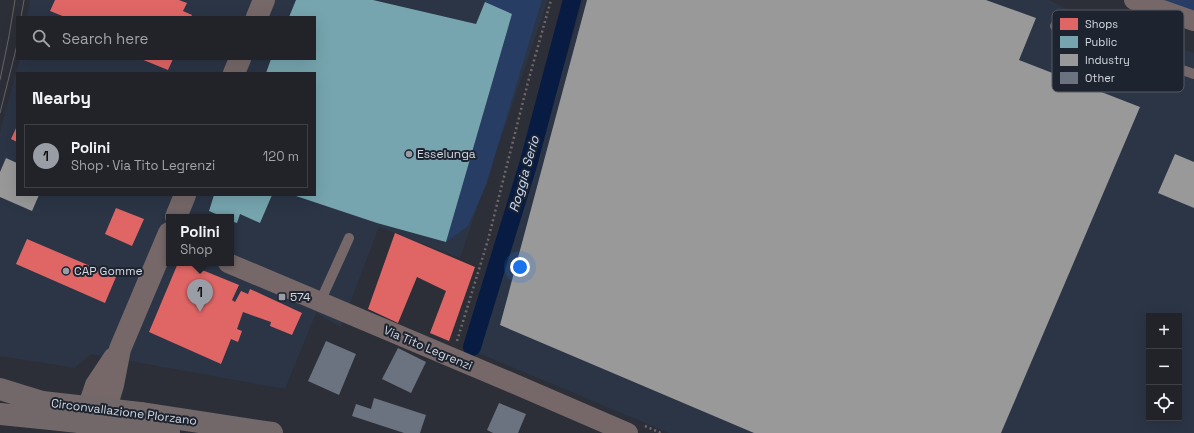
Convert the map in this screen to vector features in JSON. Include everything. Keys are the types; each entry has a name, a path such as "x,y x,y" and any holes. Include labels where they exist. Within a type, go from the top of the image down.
{"highway":[{"path":"0,389 41,410"},
{"name":"Circonvallazione Plorzano","path":"0,397 41,410"},
{"name":"Circonvallazione Plorzano","path":"0,414 41,410 272,433"},
{"name":"Circonvallazione Plorzano","path":"137,420 169,433"}],"street":[{"path":"257,16 264,0"},
{"path":"1134,0 1163,10"},
{"path":"1184,18 1194,21"},
{"path":"234,72 240,60"},
{"path":"177,214 185,196"},
{"path":"80,433 96,385 120,349 166,243"},
{"name":"Via Tito Legrenzi","path":"234,266 628,433"},
{"path":"99,433 113,385 120,349"}],"lane":[{"path":"1184,71 1194,74"},
{"path":"320,302 349,238"}],"path":[{"path":"451,357 488,240 528,82 551,0"}],"shaded area":[{"path":"30,0 548,0 460,258 379,227 341,327 316,313 285,389 91,354 75,368 0,356 0,131 16,73 16,196 316,196 316,72 16,72 20,60 316,60 316,16 27,16"},
{"path":"485,0 542,0 486,185 468,226 446,242 512,14 485,2"},
{"path":"583,0 1049,0 1070,10 1052,10 1052,92 1184,92 1184,50 1194,53 1194,433 669,433 476,352"},
{"path":"1160,0 1194,0 1194,12"}],"building: Shops":[{"path":"55,0 179,0 187,3 183,11 192,15 62,16 50,11"},
{"path":"143,60 173,60 168,70"},
{"path":"16,128 16,142 11,139"},
{"path":"116,208 144,219 132,246 105,234"},
{"path":"395,233 475,267 449,341 430,333 446,291 417,277 398,323 368,309"},
{"name":"CAP Gomme","path":"27,239 116,277 105,303 16,264"},
{"path":"177,266 192,266 239,285 232,300 235,302 241,291 248,294 250,289 302,313 292,335 270,326 271,322 243,312 237,329 242,331 238,342 231,339 221,364 149,332"}],"building: Public":[{"path":"296,0 373,0 476,24 485,2 512,14 446,242 377,223 296,196 316,196 316,72 266,72 271,60 316,60 316,16 289,16"},
{"path":"214,196 272,196 260,223 240,214 237,223 234,222 234,214 216,214 209,211"}],"building: Industry":[{"path":"587,0 986,0 1036,18 1019,60 1052,73 1052,92 1101,92 1140,107 1001,433 754,433 500,325"},
{"path":"1175,154 1194,162 1194,208 1158,193"},
{"path":"6,158 16,163 16,196 39,196 32,211 0,197 0,172"}],"building: Other":[{"path":"326,341 356,354 339,395 308,381"},
{"path":"398,348 426,362 411,393 382,379"},
{"path":"374,398 426,415 420,433 404,433 352,416 356,404 371,409"},
{"path":"499,403 526,414 518,433 493,433 487,430"}],"waterway":[{"name":"Roggia Serio","path":"472,347 528,165 572,0"}],"tram line":[{"path":"0,80 15,0"},
{"path":"21,16 24,0"},
{"path":"0,113 16,49"}],"place":[{"name":"Esselunga","path":"409,154"},
{"name":"CAP Gomme","path":"66,271"},
{"name":"574","path":"282,297"},
{"name":"Polini","path":"200,312"}]}
